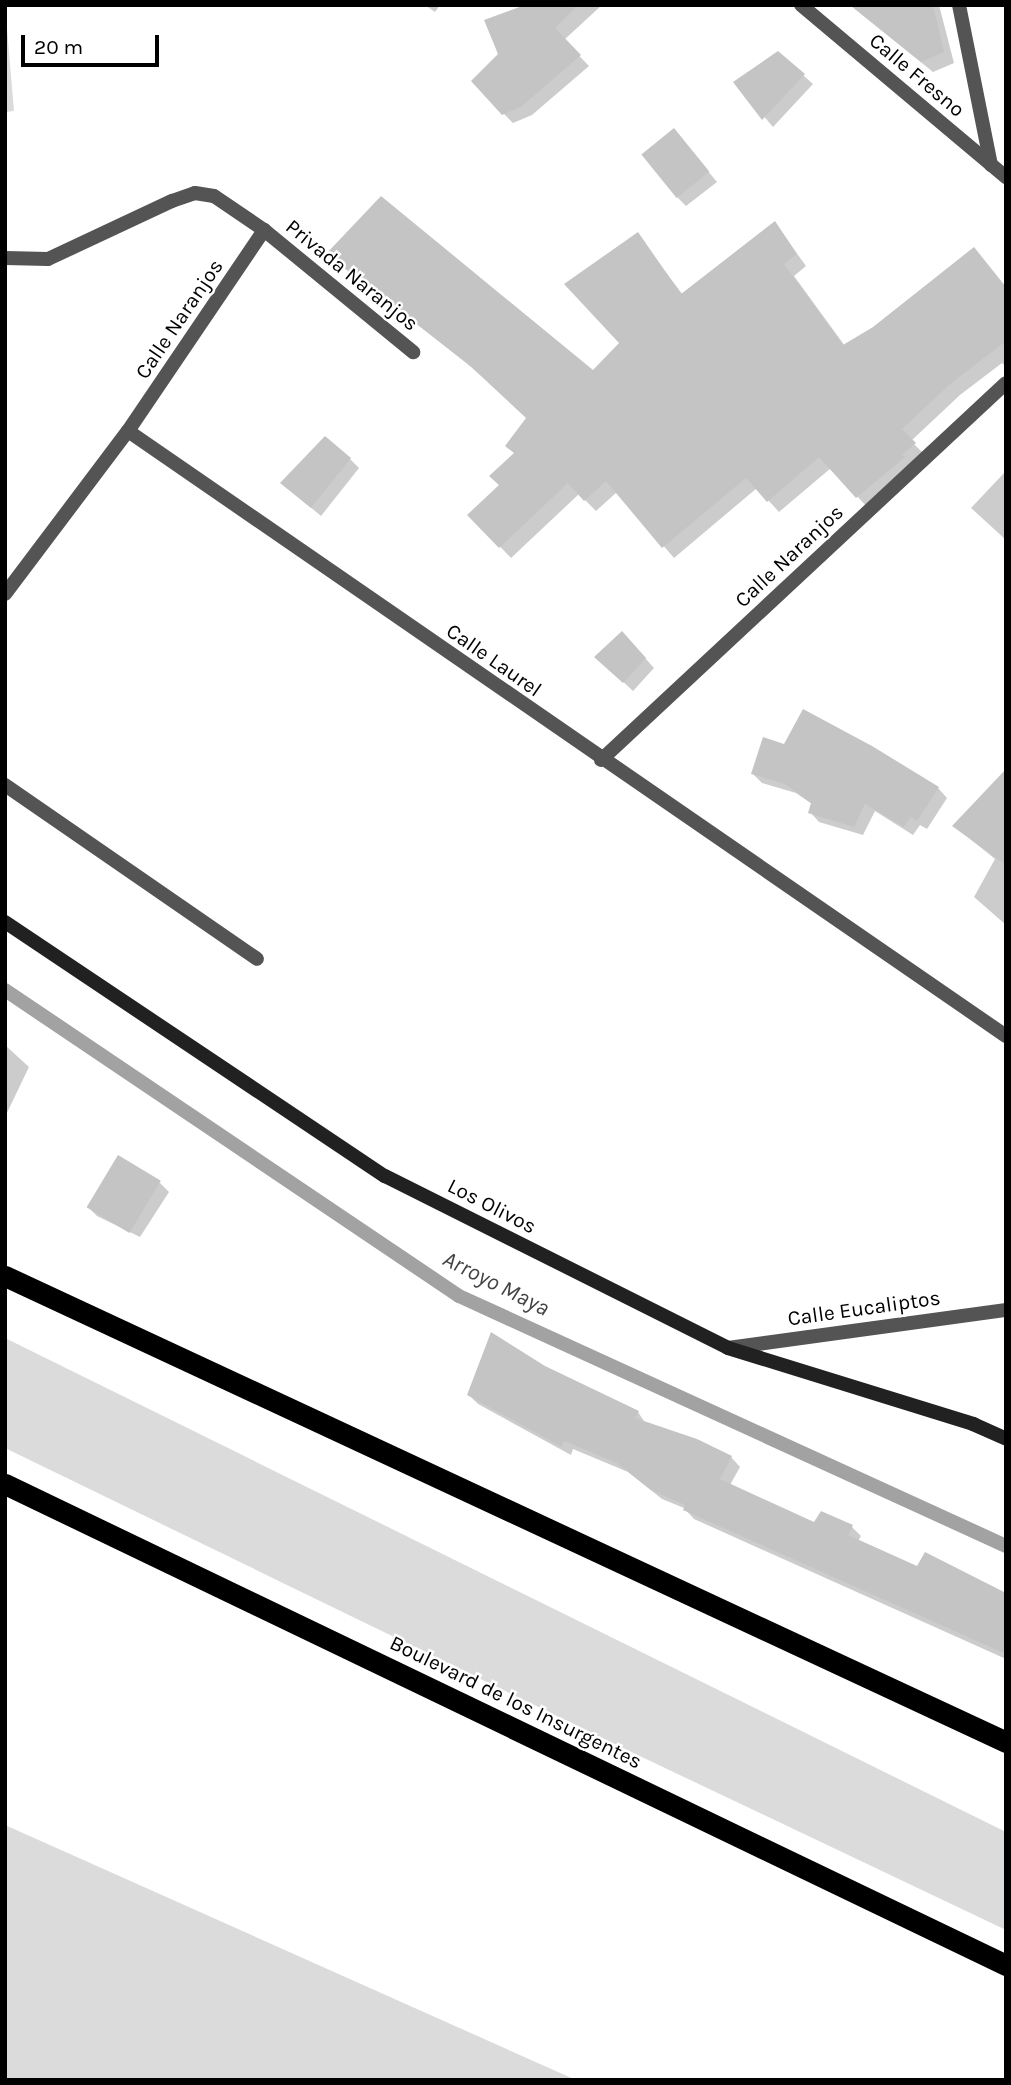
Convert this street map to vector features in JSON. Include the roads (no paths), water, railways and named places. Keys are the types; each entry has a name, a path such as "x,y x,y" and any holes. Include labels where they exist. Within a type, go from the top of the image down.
{"highway":[{"path":"5,1276 1006,1742"},
{"name":"Boulevard de los Insurgentes","path":"5,1484 1006,1965"}],"street":[{"name":"Calle Fresno","path":"801,5 1006,177"},
{"path":"959,5 991,165"},
{"name":"Privada Naranjos","path":"5,258 48,258 195,193 214,196 264,230 414,352"},
{"name":"Calle Naranjos","path":"128,431 264,230"},
{"name":"Calle Naranjos","path":"601,760 1006,383"},
{"path":"5,594 128,431"},
{"name":"Calle Laurel","path":"128,431 601,760 1006,1036"},
{"path":"5,785 257,959"},
{"name":"Los Olivos","path":"5,922 385,1176 728,1348 974,1424 1006,1438"},
{"name":"Calle Eucaliptos","path":"728,1348 1006,1310"}],"waterway":[{"name":"Arroyo Maya","path":"5,990 459,1296 1006,1546"}]}
